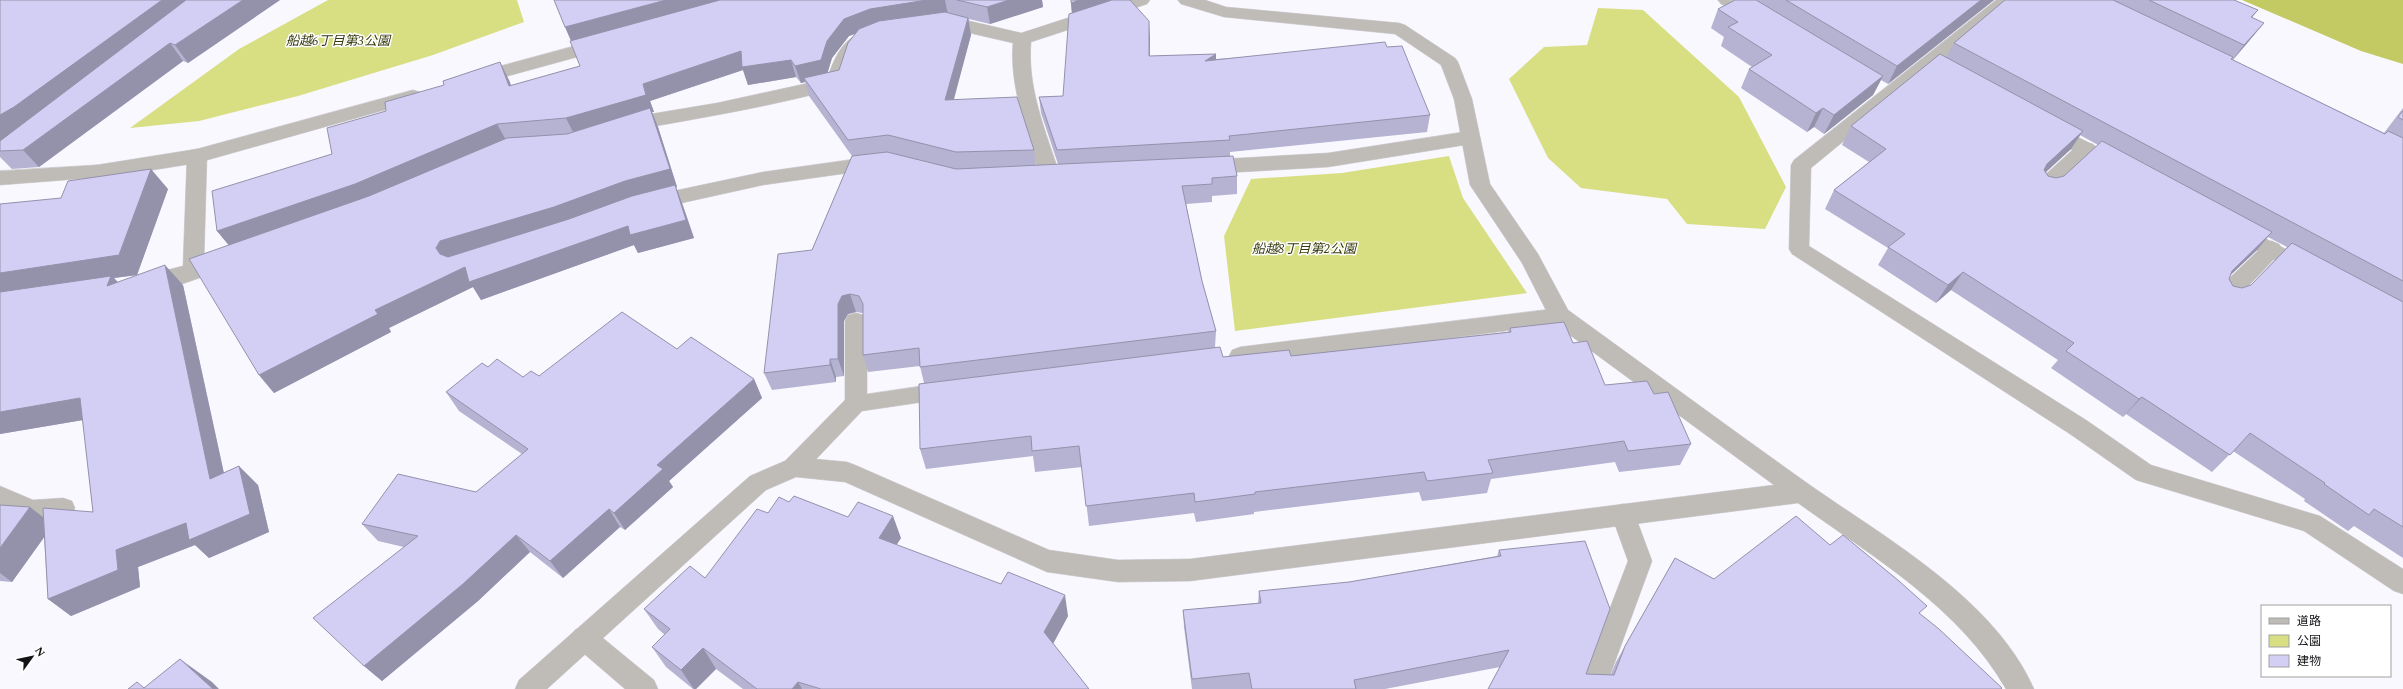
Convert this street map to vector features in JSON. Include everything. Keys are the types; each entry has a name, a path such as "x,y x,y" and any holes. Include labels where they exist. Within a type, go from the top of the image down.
{"street":[{"path":"926,26 948,22 1022,39 1141,0"},
{"path":"1187,0 1224,12 1399,29 1449,62 1463,99 1480,185 1531,259 1560,316 1906,568 1974,623 2012,670 2021,689"},
{"path":"1727,0 1776,25"},
{"path":"1996,2 1929,63 1883,90 1800,165 1799,249 2078,427 2144,473 2311,523 2403,583"},
{"path":"611,132 645,121 717,109 835,83 842,59 856,41 880,32"},
{"path":"456,84 624,38"},
{"path":"1022,39 1019,54 1029,103 1058,174 1027,175"},
{"path":"1929,63 1950,74"},
{"path":"0,178 97,172 197,156 434,90"},
{"path":"2032,119 2134,175"},
{"path":"1185,168 1328,160 1470,138"},
{"path":"2043,188 2086,149"},
{"path":"192,271 197,156"},
{"path":"634,207 701,189 768,177 892,161"},
{"path":"2217,220 2327,279"},
{"path":"2225,296 2272,249"},
{"path":"130,286 160,281 243,255"},
{"path":"1220,358 1560,316"},
{"path":"856,320 856,402"},
{"path":"528,689 758,483 794,467 856,402 967,389"},
{"path":"794,467 847,472 1047,561 1118,570 1190,570 1802,492"},
{"path":"0,496 32,510 63,508"},
{"path":"1592,689 1640,560 1623,514"},
{"path":"584,638 645,689"}],"green space":[{"name":"船越6丁目第3公園","path":"328,0 517,0 524,22 433,55 298,96 199,121 130,128 239,49"},
{"path":"2242,0 2403,0 2403,64 2361,51"},
{"path":"1598,8 1643,10 1739,97 1786,187 1765,229 1687,224 1667,199 1581,188 1548,158 1509,79 1544,47 1587,45"},
{"name":"船越8丁目第2公園","path":"1449,156 1463,198 1527,293 1235,331 1224,236 1251,179 1342,173"}],"building":[{"path":"0,0 162,0 14,107 0,115"},
{"path":"186,0 243,0 175,45 170,43 23,150 0,151 0,141"},
{"path":"554,0 666,0 565,27"},
{"path":"720,0 927,0 870,9 844,19 827,41 821,60 795,66 791,60 742,67 741,51 643,84 646,95 566,118 497,124 355,184 217,231 212,191 332,154 327,128 386,111 385,102 444,85 443,81 500,62 509,86 580,66 570,41"},
{"path":"957,0 1009,0 987,7"},
{"path":"1071,0 1079,0 1071,3"},
{"path":"1112,0 1130,0 1149,21 1149,56 1216,54 1205,61 1385,42 1387,47 1402,46 1430,115 1229,136 1230,140 1057,150 1039,97 1063,96 1069,14"},
{"path":"1735,0 1756,0 1883,76 1834,115 1823,108 1816,113 1749,69 1772,55 1728,27 1738,22 1718,9"},
{"path":"1786,0 1981,0 1897,66"},
{"path":"2005,0 2113,0 2233,57 2231,59 2385,134 2388,131 2403,138 2403,281 1954,43"},
{"path":"2149,0 2234,0 2258,10 2251,17 2264,23 2244,45"},
{"path":"945,12 968,18 945,100 1017,97 1034,150 956,152 888,135 848,140 804,78 839,70 848,43 859,29 879,21"},
{"path":"1940,54 2083,131 2047,164 2044,170 2048,176 2056,178 2064,176 2102,141 2272,232 2232,271 2229,279 2233,286 2242,288 2251,285 2292,243 2403,302 2403,527 2374,509 2369,515 2324,484 2325,483 2250,433 2230,455 2142,397 2139,399 2066,351 2074,343 1963,272 1948,285 1888,247 1905,234 1834,190 1886,149 1851,126"},
{"path":"650,108 670,169 625,181 554,207 440,241 436,248 440,254 448,257 569,219 632,196 675,185 686,220 630,235 628,226 469,282 465,267 375,310 378,314 259,375 189,259 369,196 507,138 567,134"},
{"path":"2403,111 2403,120 2398,117"},
{"path":"887,152 956,169 1233,156 1237,176 1212,178 1212,184 1182,186 1202,281 1216,331 920,367 919,348 863,355 863,304 859,296 850,294 842,296 838,304 838,359 830,359 830,365 764,373 778,254 812,250 852,156"},
{"path":"151,169 119,255 0,273 0,204 61,198 68,181"},
{"path":"165,265 210,479 239,466 250,514 189,540 186,523 116,550 118,570 48,599 43,508 93,512 80,398 0,412 0,292 111,276 107,286"},
{"path":"622,312 677,349 691,337 754,379 657,465 663,469 614,513 609,509 550,561 516,535 463,584 364,666 313,618 418,536 362,524 398,474 476,492 528,449 446,392 482,363 488,367 497,359 523,377 531,371 539,376"},
{"path":"1564,322 1573,343 1587,341 1605,385 1647,381 1654,394 1668,392 1691,444 1628,451 1624,441 1488,460 1493,473 1427,481 1424,472 1255,492 1255,494 1195,502 1194,493 1086,506 1079,446 1032,451 1031,436 920,449 919,384 1220,347 1223,357 1289,350 1291,356 1511,332 1510,328"},
{"path":"794,496 848,517 858,502 893,516 879,538 1001,584 1008,572 1065,595 1044,632 1089,689 821,689 798,682 792,689 757,689 703,648 681,670 652,647 670,629 644,609 690,566 705,578 757,509 768,513 779,497 789,502"},
{"path":"0,505 30,507 0,548"},
{"path":"1796,516 1830,545 1843,535 1899,581 1927,606 1919,613 1939,629 2002,688 1488,689 1509,650 1354,680 1356,689 1252,689 1249,673 1192,679 1183,610 1261,603 1259,591 1349,582 1501,556 1499,550 1585,541 1610,609 1586,674 1614,675 1625,646 1675,558 1714,579"},
{"path":"180,659 213,689 128,689 137,682 144,688"}]}
